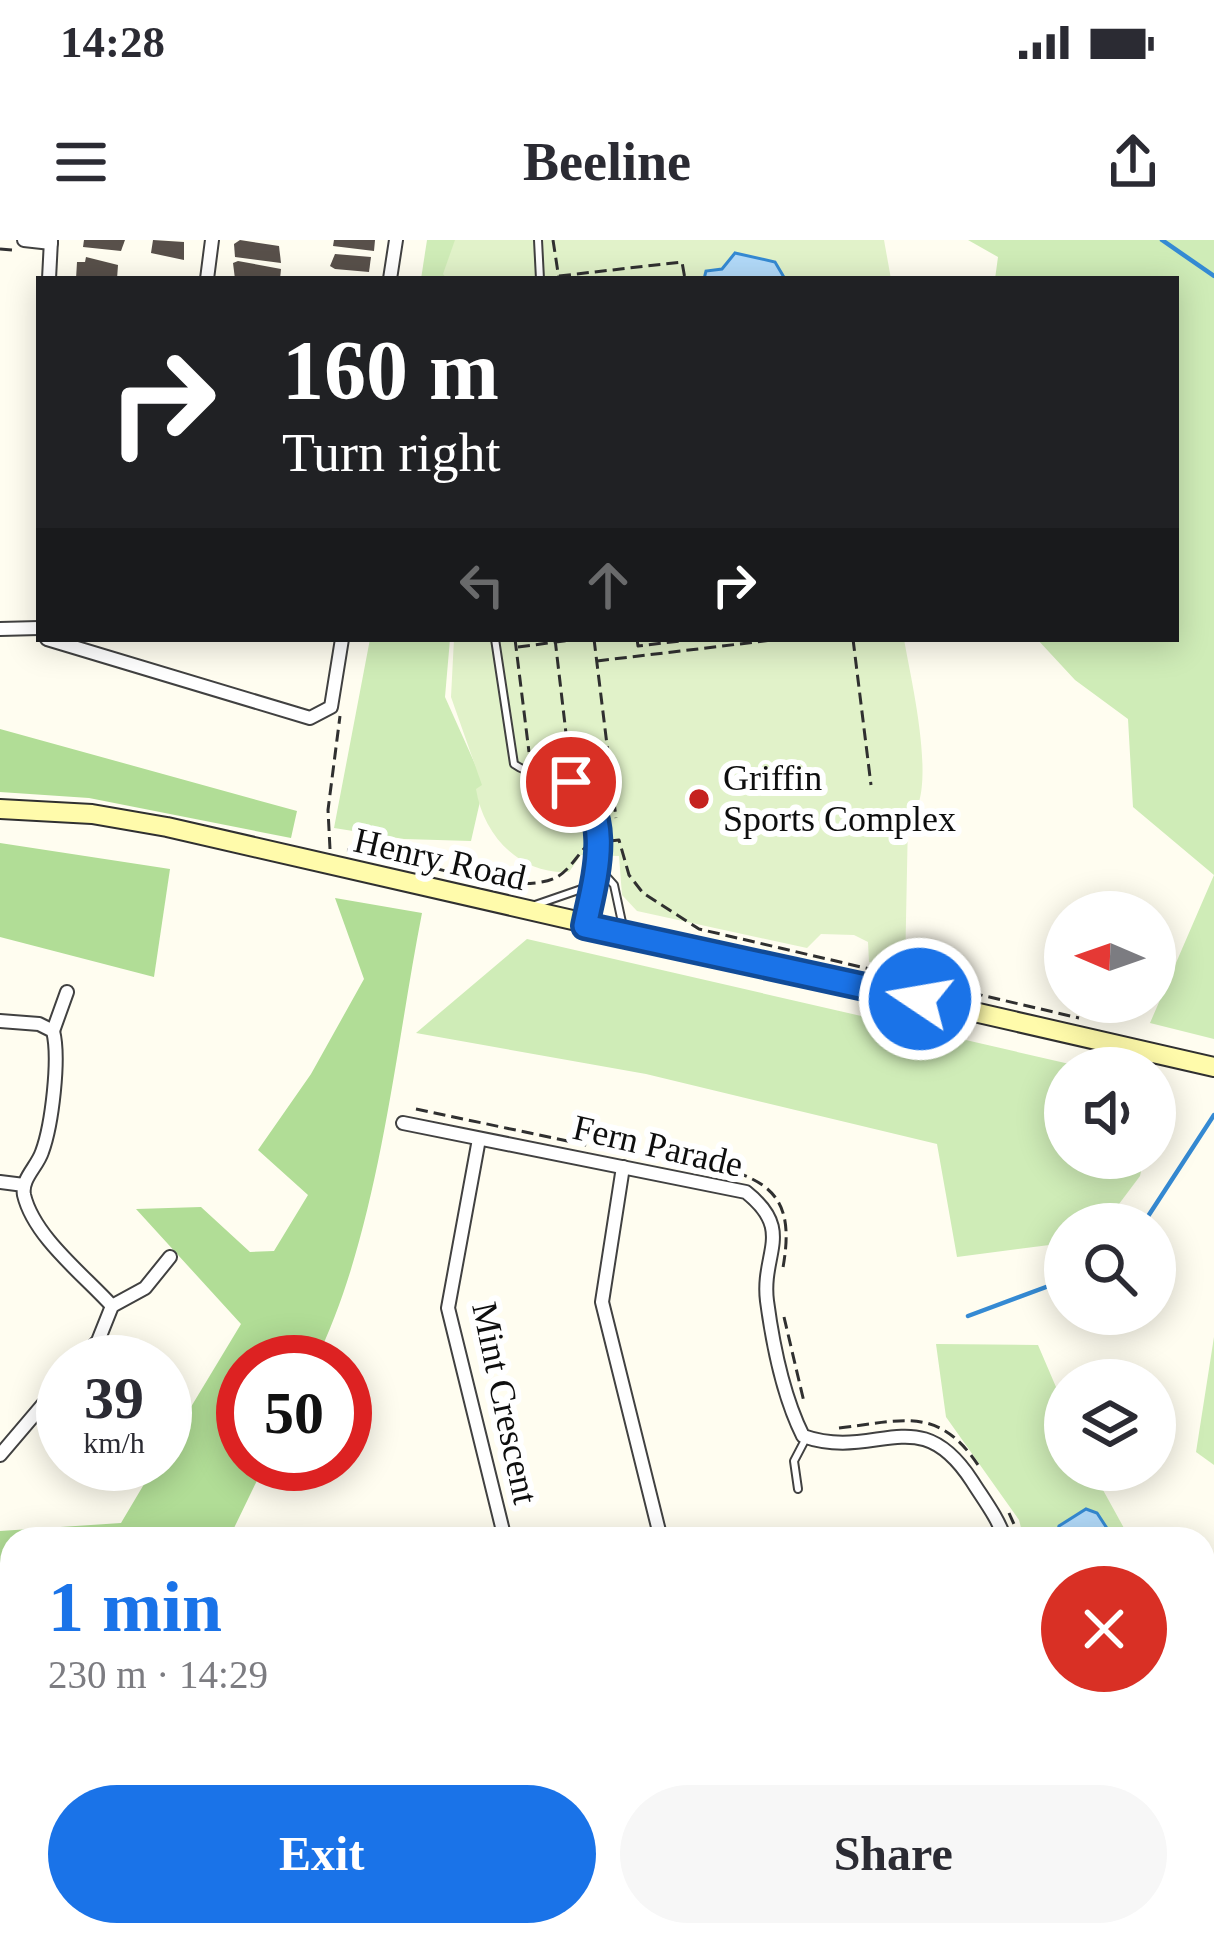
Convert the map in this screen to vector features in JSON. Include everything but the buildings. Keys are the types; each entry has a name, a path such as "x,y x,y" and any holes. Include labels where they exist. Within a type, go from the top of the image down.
{"main road":[{"name":"Henry Road","path":"0,809 130,820 521,913 1214,1067"}],"street":[{"path":"207,276 212,240"},
{"path":"391,276 396,240"},
{"path":"24,246 51,242 49,276"},
{"path":"0,629 36,628"},
{"path":"57,642 298,716 326,713 341,642"},
{"path":"67,992 52,1031 59,1053 44,1150 24,1184 25,1198 43,1231 112,1306"},
{"path":"0,1022 39,1024 52,1031"},
{"name":"Fern Parade","path":"403,1123 746,1192 767,1209 775,1238 766,1296 789,1408 807,1437"},
{"name":"Mint Crescent","path":"479,1138 448,1308 502,1527"},
{"path":"623,1167 602,1302 658,1527"},
{"path":"0,1182 24,1184"},
{"path":"100,1335 112,1306 145,1288 170,1257"},
{"path":"0,1455 36,1413"},
{"path":"807,1437 827,1444 928,1436 953,1452 998,1527"}],"lane":[{"path":"538,240 540,276"},
{"path":"495,642 514,764 582,790 598,842 585,926"},
{"path":"597,866 614,885 626,935"},
{"path":"521,913 593,885"},
{"path":"798,1489 794,1461 807,1437"}],"path":[{"path":"554,240 559,276"},
{"path":"0,249 24,246"},
{"path":"574,276 682,262 684,276"},
{"path":"515,642 530,752"},
{"path":"516,647 544,642"},
{"path":"555,642 569,759"},
{"path":"594,642 616,818"},
{"path":"637,642 638,646 673,642"},
{"path":"700,642 703,648"},
{"path":"597,661 742,642"},
{"path":"853,642 871,785"},
{"path":"326,713 340,714 328,809 330,849"},
{"path":"290,857 330,849 380,852 513,883 556,877 587,844 619,840 629,875 643,893 699,929 1044,1010"}],"green space":[{"path":"427,240 468,240 458,276 421,276"},
{"path":"455,240 884,240 890,276 445,276"},
{"path":"968,240 1214,240 1214,875 1133,807 1128,719 1075,680 1040,642 1179,642 1179,276 995,276 998,257"},
{"path":"369,642 450,642 445,697 484,784 471,841 404,839 334,828"},
{"name":"Griffin Sports Complex","path":"454,642 905,642 922,762 922,787 908,820 905,970 869,962 868,942 854,935 821,934 807,948 637,911 622,895 619,856 581,855 569,872 535,867 520,859 496,836 480,806 476,789 482,785 451,697"},
{"path":"0,729 297,811 291,838 89,798 0,792"},
{"path":"0,843 170,869 154,977 0,937"},
{"path":"1214,875 1214,1039 1150,1023 1176,1023 1176,963"},
{"path":"335,898 422,913 370,1200 327,1335 234,1335 241,1324 136,1209 201,1207 250,1252 274,1251 308,1195 258,1150 311,1074 364,979"},
{"path":"527,939 1044,1058 1044,1179 1138,1179 1120,1203 1044,1203 1044,1246 957,1257 937,1144 646,1074 416,1033"},
{"path":"1214,1337 1214,1465 1196,1452"},
{"path":"936,1344 1038,1345 1044,1359 1044,1491 1104,1491 1123,1527 1021,1527 946,1417"},
{"path":"216,1365 216,1491 252,1491 234,1527 60,1527 121,1523 140,1491 192,1491 192,1405"}],"water":[{"path":"735,253 775,262 783,276 705,276 706,271 722,269"},
{"path":"1086,1509 1097,1513 1106,1527 1059,1527"}],"waterway":[{"path":"1162,240 1214,276"},
{"path":"1157,1203 1214,1115"},
{"path":"968,1316 1044,1288"}],"place":[{"name":"Griffin Sports Complex","path":"699,799"}],"route":[{"path":"571,782 589,800 597,831 597,866 585,926 920,999"}]}
